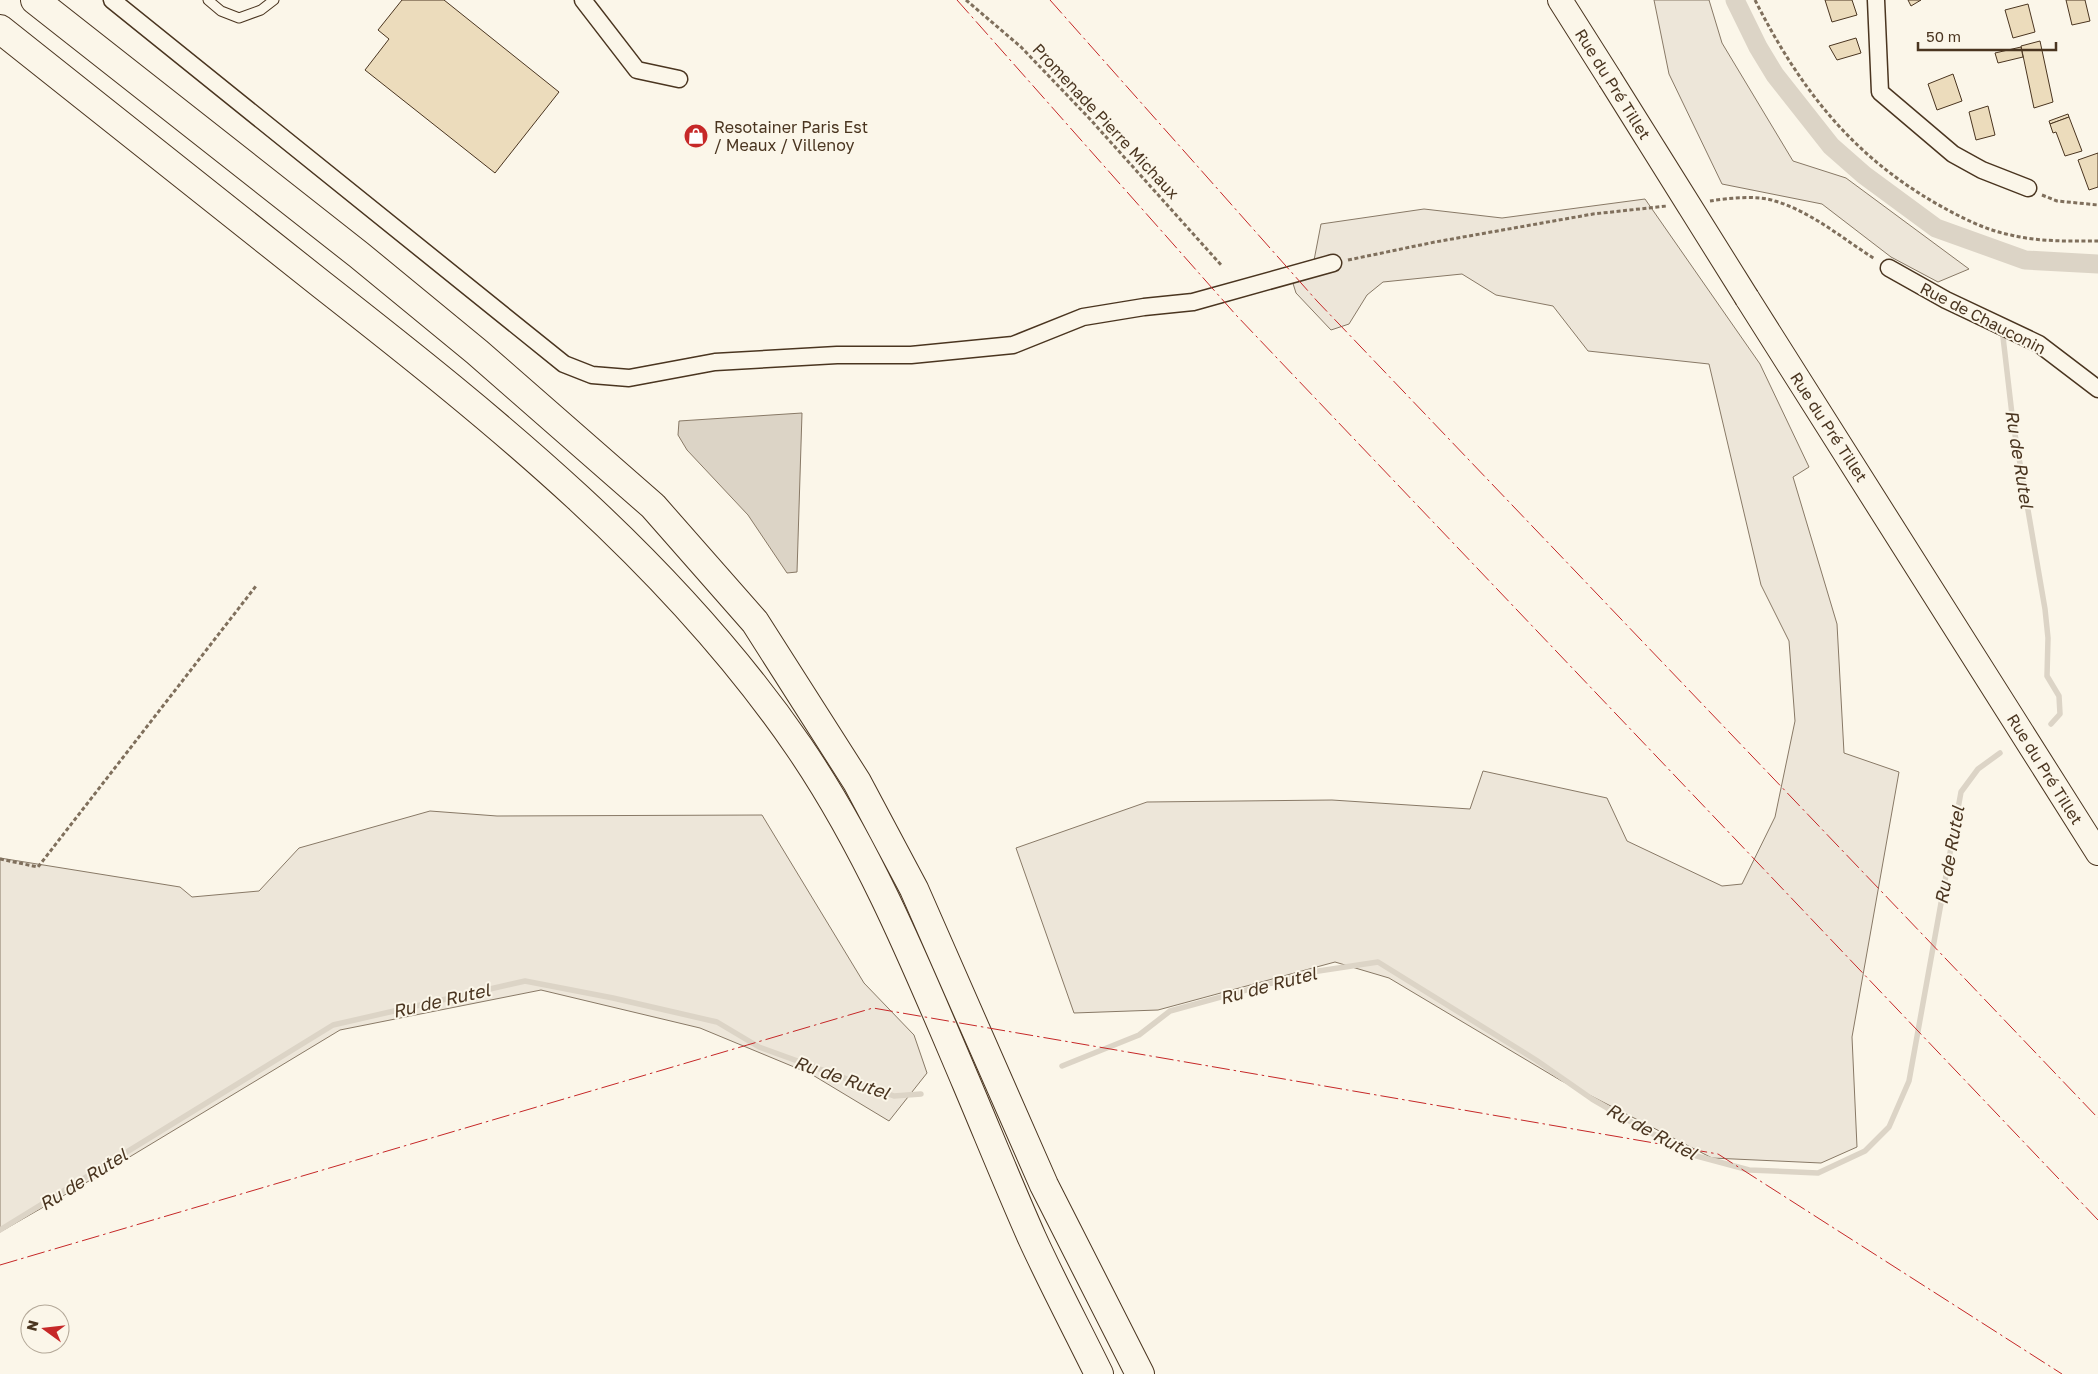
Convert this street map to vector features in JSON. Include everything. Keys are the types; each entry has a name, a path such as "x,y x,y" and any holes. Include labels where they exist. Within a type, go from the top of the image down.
{"highway":[{"path":"35,0 359,255 477,352 653,506 754,622 857,782 914,889 1044,1185 1140,1374"},
{"path":"0,29 435,374 543,465 657,573 703,623 760,693 801,750 846,824 889,904 1033,1239 1099,1374"}],"street":[{"path":"112,0 564,364 592,374 629,378 715,362 837,355 911,355 1013,345 1083,317 1144,307 1193,302 1332,263"},
{"path":"583,0 637,70 680,79"},
{"name":"Rue du Pré Tillet","path":"1560,0 2098,853"},
{"path":"1876,0 1880,92 1953,154 1982,170 2028,188"},
{"name":"Rue de Chauconin","path":"1888,268 1946,300 2039,344 2098,389"}],"lane":[{"path":"208,0 221,11 239,18 261,10 274,0"}],"path":[{"name":"Promenade Pierre Michaux","path":"966,0 1035,61 1222,266"},
{"path":"1755,0 1773,36 1816,102 1851,140 1907,185 1949,211 1972,222 2009,235 2056,241 2098,241"},
{"path":"2028,188 2057,201 2098,205"},
{"path":"1703,201 1732,198 1773,200 1800,210 1888,268"},
{"path":"1332,263 1435,242 1593,214 1675,205"},
{"path":"0,859 38,867 256,586"}],"shaded area":[{"path":"1654,0 1709,0 1722,43 1793,161 1846,178 1969,269 1938,282 1891,257 1822,204 1722,184 1669,74"},
{"path":"1645,199 1760,364 1809,467 1793,477 1837,624 1844,753 1899,772 1852,1037 1857,1147 1821,1163 1712,1158 1560,1080 1389,978 1335,962 1158,1010 1074,1013 1016,848 1147,802 1332,800 1470,809 1483,771 1607,798 1627,841 1722,886 1742,884 1775,817 1795,721 1789,641 1761,585 1709,364 1588,351 1553,306 1496,295 1462,274 1383,282 1367,295 1349,324 1331,330 1296,293 1291,277 1311,276 1321,224 1424,209 1502,218"},
{"path":"802,413 797,572 787,573 748,515 687,450 678,435 679,421"},
{"path":"430,811 497,816 762,815 864,983 914,1035 927,1073 889,1121 811,1074 700,1028 541,990 340,1030 108,1170 0,1232 0,858 180,887 192,897 259,891 299,848"}],"building":[{"path":"402,0 444,0 559,92 495,173 365,70 389,39 378,30"},
{"path":"1825,0 1852,0 1857,15 1832,22"},
{"path":"1908,0 1921,0 1911,6"},
{"path":"2066,0 2085,0 2090,21 2072,25"},
{"path":"2028,4 2035,32 2013,38 2005,10"},
{"path":"1856,38 1861,53 1837,60 1829,46"},
{"path":"2040,41 2053,102 2034,108 2021,46"},
{"path":"2021,47 2023,57 1998,63 1995,53"},
{"path":"1953,74 1962,101 1937,110 1928,84"},
{"path":"1988,106 1995,135 1976,140 1969,112"},
{"path":"2068,114 2069,117 2050,124 2049,121"},
{"path":"2069,117 2082,151 2065,156 2056,132 2053,133 2050,124"},
{"path":"2098,153 2098,187 2089,190 2078,160"}],"waterway":[{"path":"1735,0 1758,47 1775,75 1831,146 1864,175 1936,228 2025,260 2098,264"},
{"name":"Ru de Rutel","path":"2003,337 2013,423 2045,609 2048,638 2047,676 2059,696 2060,714 2051,724"},
{"name":"Ru de Rutel","path":"1062,1066 1139,1035 1170,1011 1312,972 1378,962 1536,1060 1592,1099 1693,1155 1749,1170 1818,1173 1865,1151 1889,1127 1909,1081 1961,792 1978,769 2000,753"},
{"name":"Ru de Rutel","path":"0,1230 333,1025 525,981 613,998 717,1022 759,1047 894,1096 921,1094"}],"power":[{"path":"957,0 1236,315 2098,1220"},
{"path":"1050,0 1317,301 2098,1118"},
{"path":"0,1265 873,1008 1718,1154 2062,1374"}],"place":[{"name":"Resotainer Paris Est / Meaux / Villenoy","path":"696,136"}]}
